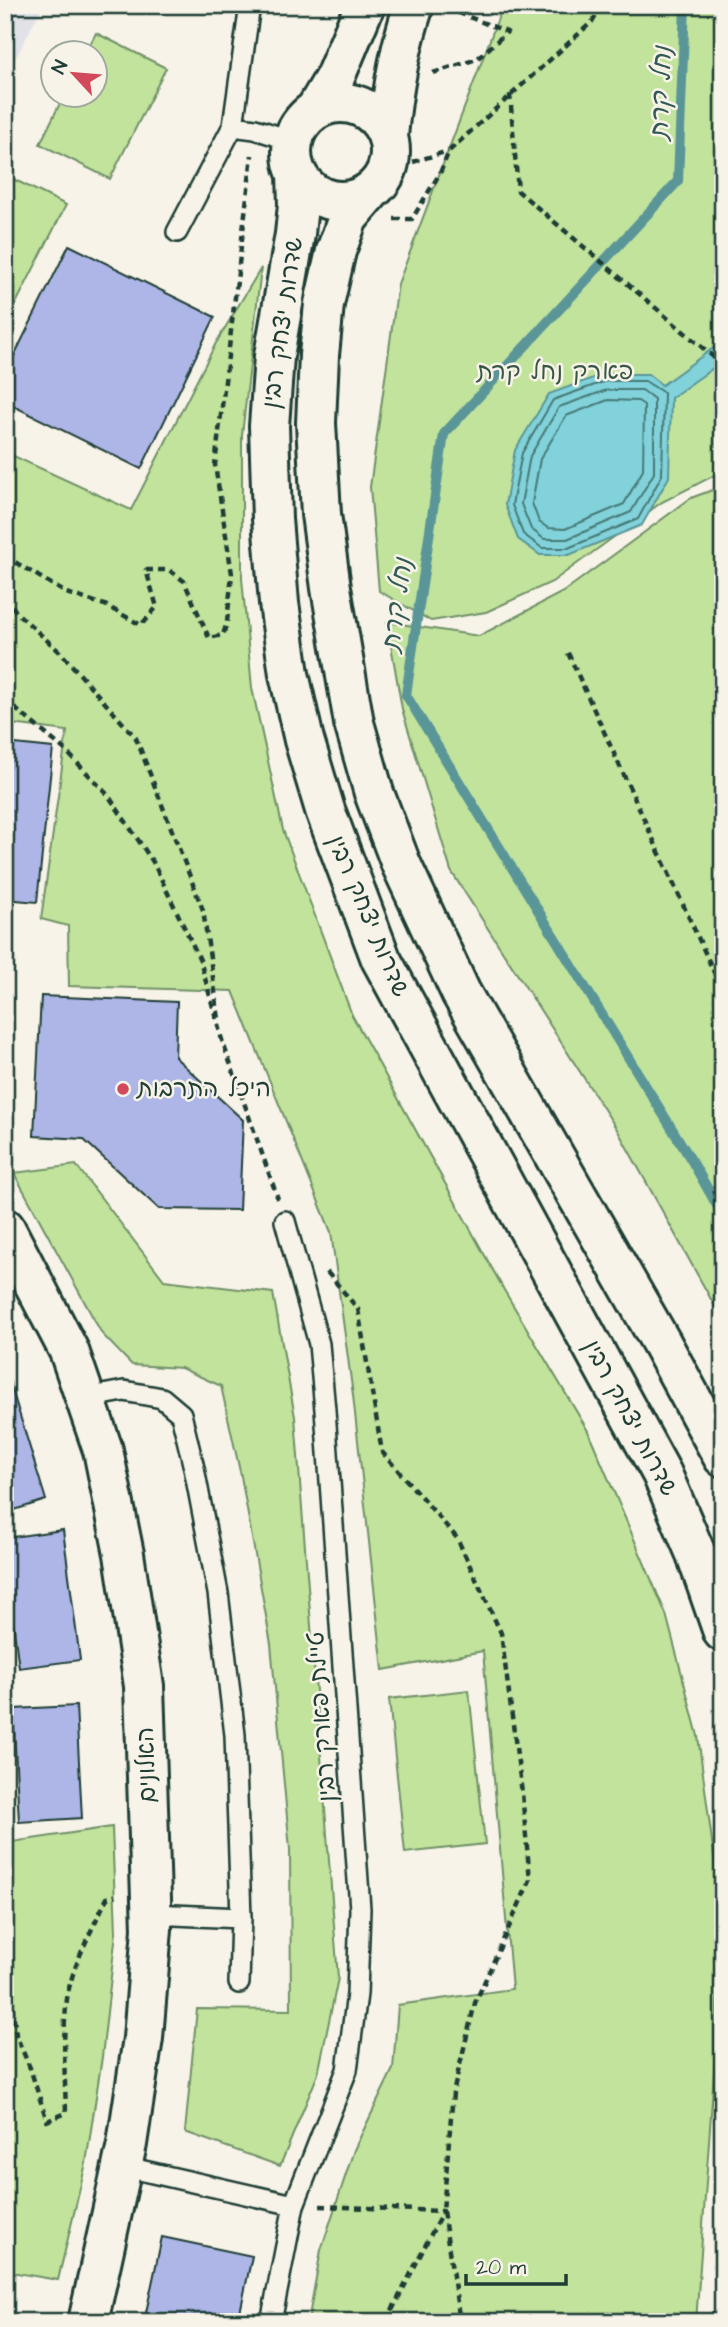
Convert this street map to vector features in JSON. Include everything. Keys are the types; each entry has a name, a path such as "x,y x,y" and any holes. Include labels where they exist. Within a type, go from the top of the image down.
{"main road":[{"path":"316,108 332,103 349,103 366,108 380,121 373,179 354,200 337,202 321,197 307,188 295,158 303,120 316,108 335,77 365,5"},
{"name":"שדרות יצחק רבין","path":"414,5 406,29 373,179 336,251 324,304 319,355 317,436 321,514 354,723 374,793 401,864 461,993 662,1344 723,1457"},
{"name":"שדרות יצחק רבין","path":"295,158 295,234 274,356 269,426 272,519 279,603 289,674 304,740 325,810 381,959 662,1474 696,1554 723,1632"},
{"name":"האלונים","path":"5,1228 69,1351 103,1450 124,1554 144,1686 151,1901 143,2038 122,2166 88,2322"}],"lane":[{"path":"177,232 233,126 250,5"},
{"path":"233,126 255,129 295,158"},
{"name":"טיילת פארק רבין","path":"271,2322 294,2205 347,2070 357,1994 360,1909 319,1344 285,1221"},
{"path":"86,1398 124,1391 162,1398 181,1414 220,1606 235,1735 241,1918 239,1983"},
{"path":"151,1901 241,1918"},
{"path":"122,2166 294,2205"}],"path":[{"path":"397,76 437,73 477,59 507,32 439,5"},
{"path":"449,151 440,173 412,219 373,179 449,151 593,20 601,5"},
{"path":"510,94 518,191 723,365"},
{"path":"5,556 66,593 105,605 141,625 157,607 146,570 169,570 184,581 209,638 223,635 232,574 215,465 255,129"},
{"path":"5,596 17,614 61,653 136,738 203,911 222,1040"},
{"path":"568,653 723,992"},
{"path":"5,1946 16,2035 47,2121 66,2113 64,2049 67,1997 85,1943 107,1898 151,1901"},
{"path":"294,2205 443,2211 386,2322"}],"shaded area":[{"path":"5,5 43,5 5,79"}],"green space":[{"name":"פארק נחל קרת","path":"503,5 723,5 723,471 662,502 552,582 486,612 431,621 379,591 370,487 398,284"},
{"path":"96,33 106,38 93,38"},
{"path":"108,39 166,68 110,179 40,144 58,108 108,108"},
{"path":"5,175 66,205 5,325"},
{"path":"261,268 242,435 242,578 252,688 283,830 352,1015 504,1290 588,1431 666,1614 698,1736 720,1901 716,2044 696,2322 308,2322 321,2250 354,2150 393,2069 398,2005 512,1989 483,1651 383,1670 353,1395 331,1232 233,991 69,986 68,926 41,919 67,731 5,723 5,452 131,510 216,343"},
{"path":"723,486 723,1321 618,1131 451,871 402,709 387,622 479,636 563,592 691,498"},
{"path":"76,1165 164,1280 273,1293 295,1417 338,1978 318,2074 280,2166 185,2132 197,2009 291,2010 290,1849 271,1644 241,1476 221,1386 181,1368 132,1365 102,1334 14,1173"},
{"path":"469,1690 485,1844 405,1853 389,1699"},
{"path":"112,1827 116,1932 102,2057 86,2163 58,2280 5,2271 5,2124 8,2109 5,2108 5,1843"}],"water":[{"path":"723,341 723,361 671,398 669,477 642,525 569,555 540,555 518,539 505,505 515,450 549,394 604,374 648,374 662,385"}],"building":[{"path":"69,245 215,317 141,469 5,402 5,374"},
{"path":"5,743 53,748 37,902 5,899"},
{"name":"היכל התרבות","path":"41,996 177,1002 175,1057 243,1120 239,1210 159,1209 83,1139 34,1136"},
{"path":"5,1367 46,1500 5,1513"},
{"path":"63,1530 80,1660 19,1668 5,1561 5,1538"},
{"path":"76,1706 82,1818 19,1822 13,1709"},
{"path":"162,2237 252,2256 238,2322 144,2322"}],"waterway":[{"name":"נחל קרת","path":"685,5 678,181 444,434 406,695 723,1216"}],"place":[{"name":"היכל התרבות","path":"123,1089"}]}
